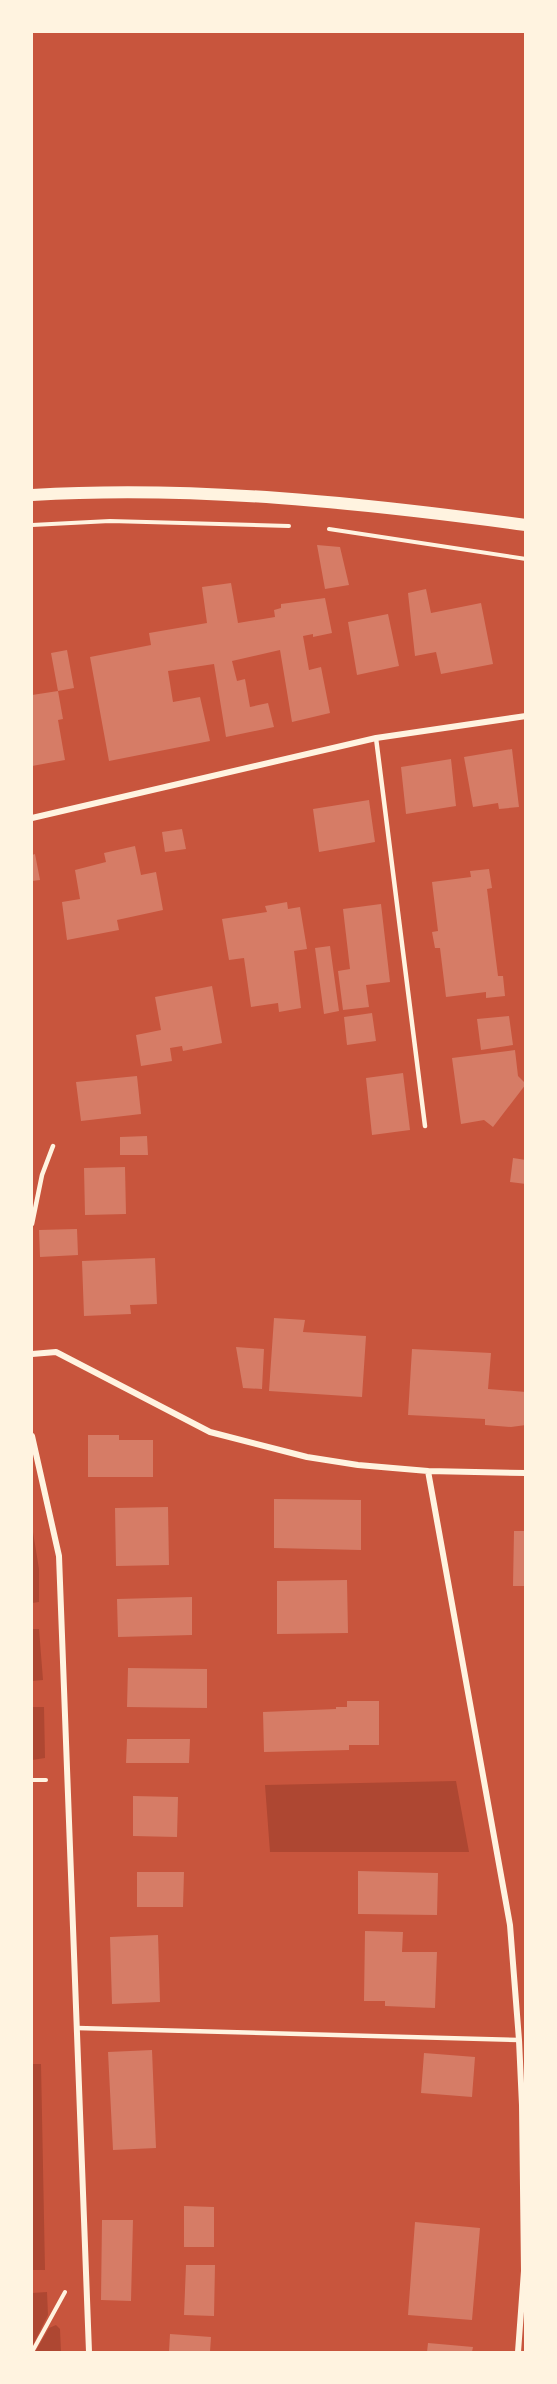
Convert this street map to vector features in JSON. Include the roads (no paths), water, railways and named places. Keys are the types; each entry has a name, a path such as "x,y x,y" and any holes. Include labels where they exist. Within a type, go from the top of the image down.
{"main road":[{"path":"32,495 149,493 313,500 525,525"}],"street":[{"path":"32,818 376,738 525,716"},
{"path":"32,1354 56,1352 210,1431 307,1457 358,1465 428,1471 525,1473"},
{"path":"32,1436 59,1556 88,2352"},
{"path":"428,1471 510,1925 519,2040 524,2271 518,2352"}],"lane":[{"path":"376,738 424,1126"},
{"path":"32,1224 42,1175 53,1146"},
{"path":"77,2028 519,2040"}]}
